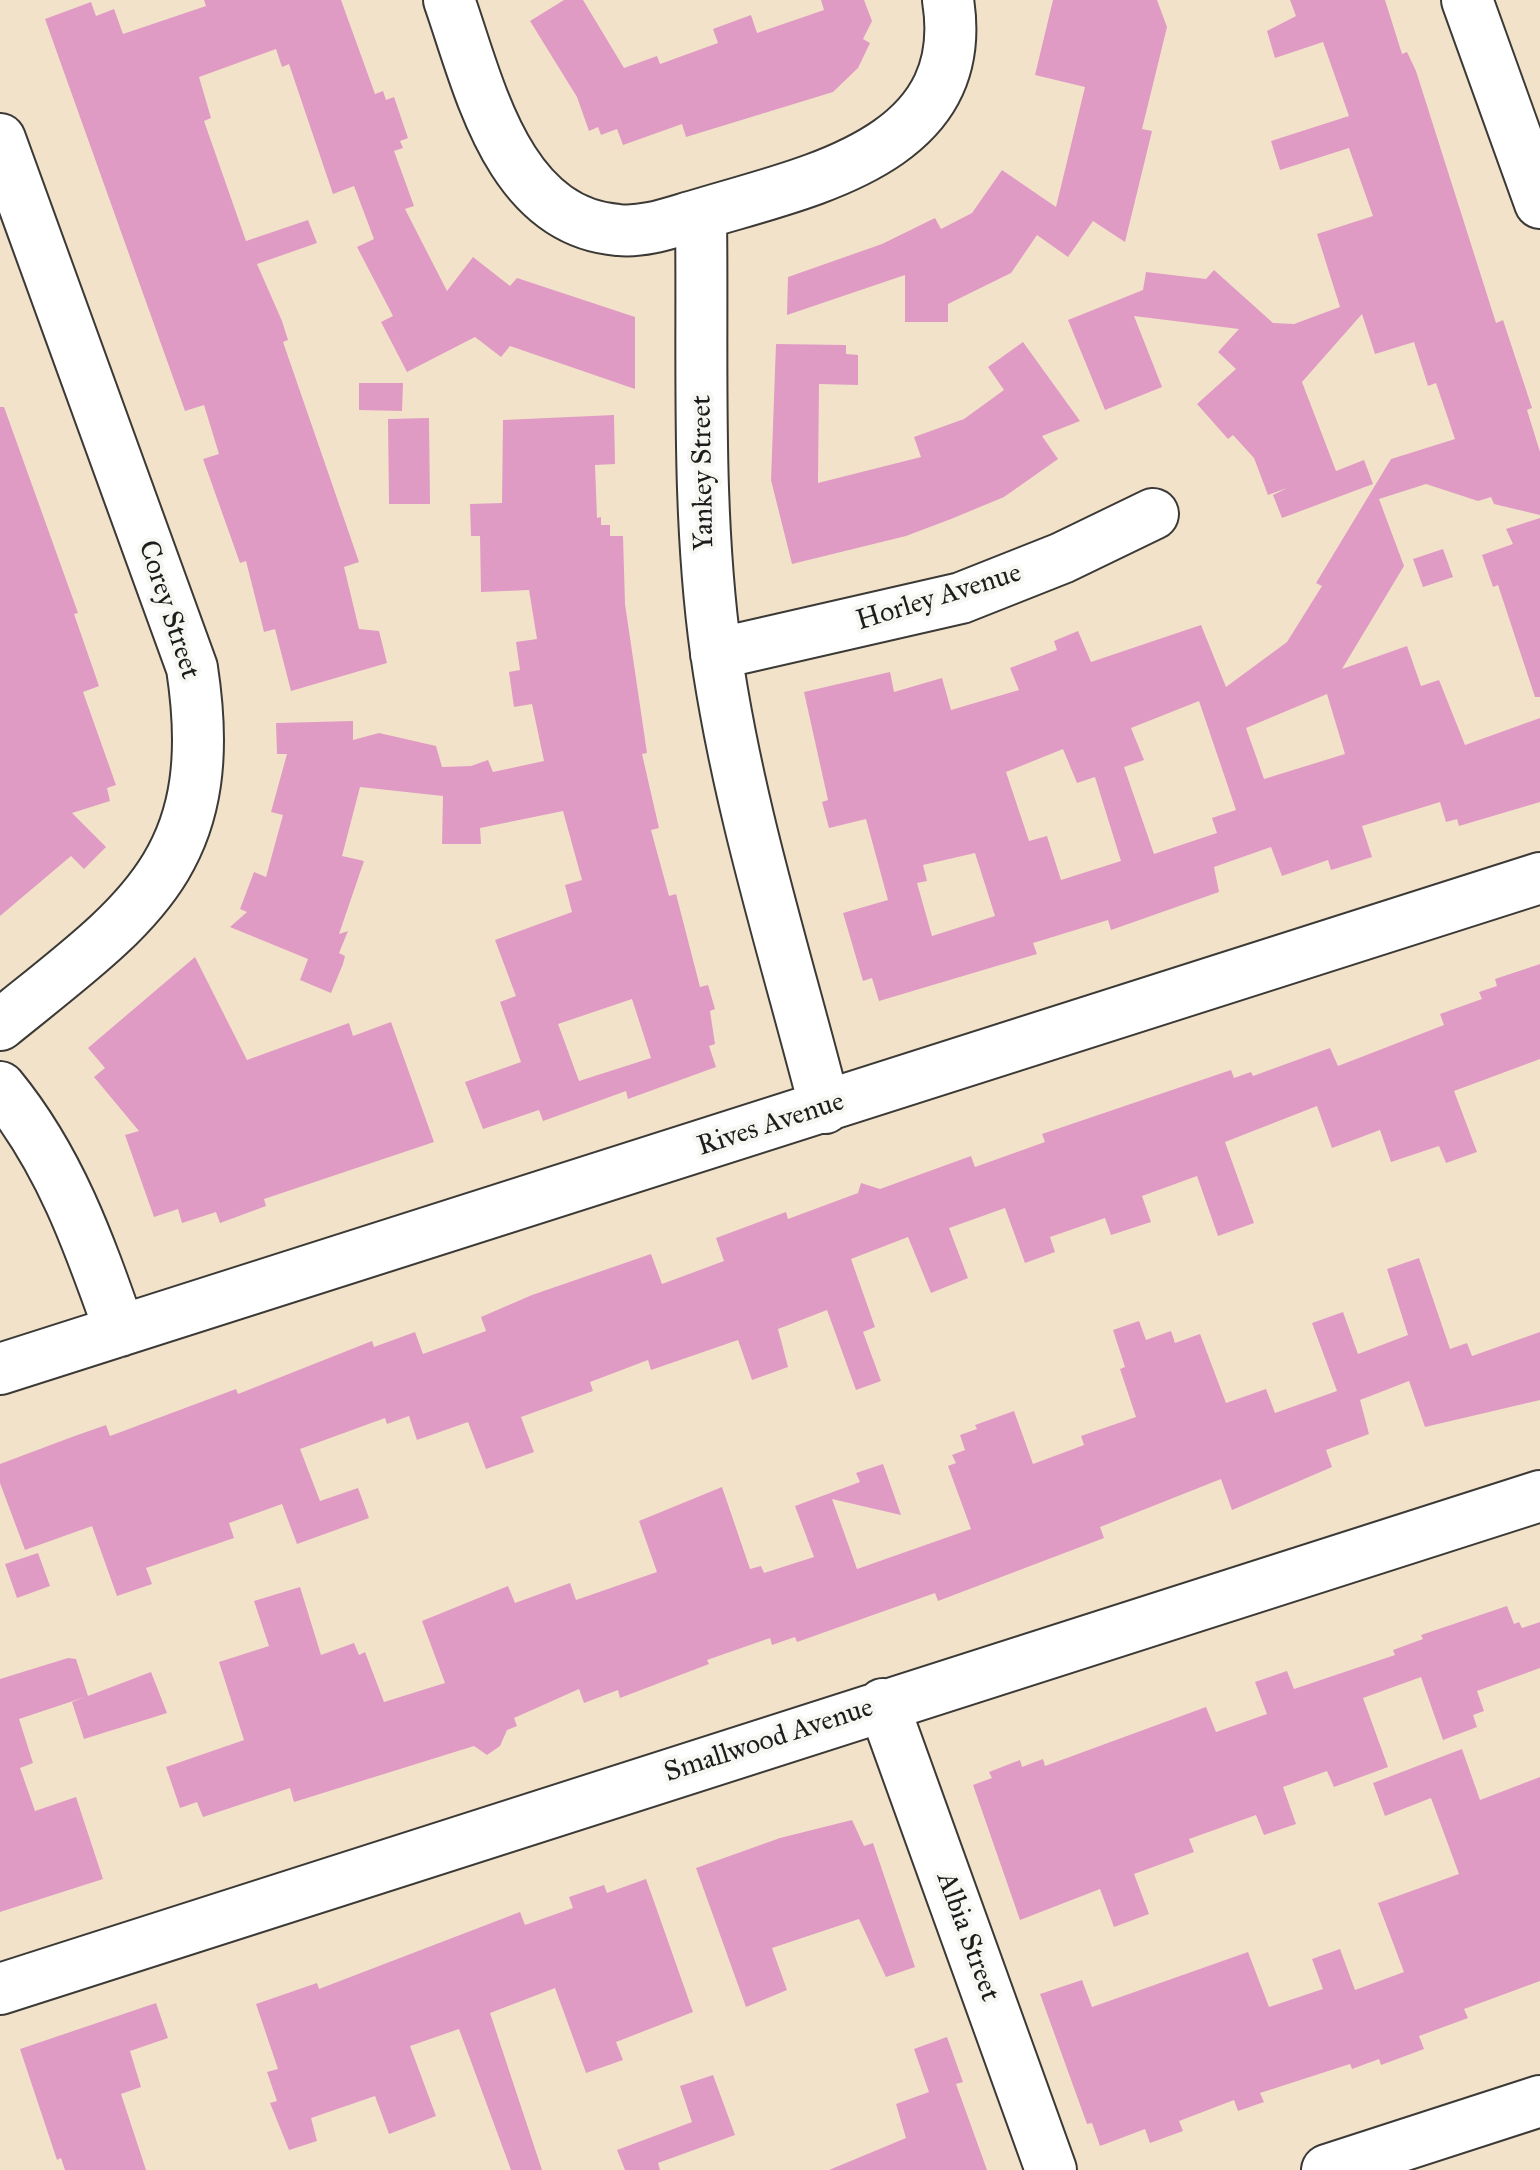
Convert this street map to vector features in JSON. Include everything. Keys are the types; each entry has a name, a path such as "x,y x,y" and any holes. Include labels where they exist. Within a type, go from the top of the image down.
{"street":[{"path":"448,0 502,142 543,197 566,214 616,230 641,230 836,174 891,144 923,108 945,68 951,22 948,0"},
{"path":"1467,0 1540,202"},
{"name":"Corey Street","path":"0,139 192,668 200,723 198,778 187,830 163,878 113,934 0,1025"},
{"name":"Yankey Street","path":"702,214 705,557 716,654 756,856 825,1108"},
{"name":"Horley Avenue","path":"716,654 961,598 1062,558 1153,514"},
{"name":"Rives Avenue","path":"0,1369 1540,878"},
{"path":"0,1087 55,1165 83,1223 120,1331"},
{"name":"Smallwood Avenue","path":"0,1989 1540,1496"},
{"name":"Albia Street","path":"883,1704 1051,2170"},
{"path":"1327,2170 1540,2100"}],"building":[{"path":"204,0 341,0 375,94 383,91 386,100 394,97 408,138 400,141 403,148 394,151 414,206 405,209 447,291 473,257 510,286 517,278 635,317 635,389 510,346 501,357 475,337 407,372 381,322 393,316 357,247 374,239 354,186 333,194 289,64 282,67 276,49 199,77 211,118 204,121 246,241 308,220 317,243 257,264 282,321 288,340 283,342 359,562 344,567 359,629 379,631 387,663 291,691 275,629 264,632 246,561 240,563 203,459 219,454 204,405 185,411 45,19 91,2 96,16 114,9 123,34 206,6"},
{"path":"564,0 583,0 624,68 657,56 660,64 718,43 713,29 751,15 757,33 824,10 821,0 864,0 872,21 863,39 870,43 858,68 833,92 686,137 682,124 623,145 617,129 601,135 598,127 589,131 577,97 530,21"},
{"path":"1053,0 1157,0 1167,27 1142,129 1152,131 1125,242 1093,221 1068,257 1037,235 1011,273 948,304 948,322 905,322 905,275 787,315 788,277 882,244 935,218 941,229 972,213 1002,170 1056,207 1085,87 1035,75"},
{"path":"1290,0 1385,0 1402,54 1407,52 1416,71 1496,323 1503,320 1532,408 1527,410 1540,452 1540,515 1494,504 1491,497 1478,501 1426,484 1379,499 1404,566 1342,669 1407,646 1421,686 1439,680 1465,745 1540,718 1540,802 1459,826 1457,819 1446,822 1440,802 1362,826 1372,857 1331,870 1328,860 1282,876 1271,847 1214,867 1219,892 1111,930 1108,920 1033,943 1037,954 879,1001 872,978 863,981 843,913 888,900 866,819 829,828 822,802 828,800 804,692 890,672 894,692 942,678 951,710 1019,690 1010,668 1057,650 1054,641 1078,631 1091,662 1201,625 1226,687 1287,642 1322,586 1316,583 1391,459 1455,439 1436,383 1428,386 1414,342 1375,354 1362,314 1302,382 1336,471 1364,460 1373,484 1282,518 1273,495 1287,488 1268,495 1254,458 1233,435 1228,439 1197,404 1236,369 1218,352 1239,329 1134,316 1162,387 1105,410 1068,320 1143,290 1146,272 1206,279 1214,270 1273,323 1294,324 1340,307 1317,234 1373,216 1349,148 1280,170 1271,141 1349,116 1323,42 1275,58 1267,31 1296,16","holes":["1327,694 1345,754 1264,779 1246,728","1199,701 1236,810 1212,818 1217,833 1154,854 1124,767 1144,760 1131,728","1063,749 1077,783 1095,777 1121,861 1061,880 1047,836 1029,841 1006,772","975,853 995,916 932,936 917,883 927,881 923,865"]},
{"path":"1023,342 1080,421 1042,436 1058,459 1004,497 951,519 906,536 792,564 771,480 776,344 846,345 846,354 858,355 858,385 819,384 818,483 921,457 914,437 964,419 1004,390 988,367"},
{"path":"359,383 403,383 402,411 359,410"},
{"path":"0,407 4,407 78,613 74,614 99,686 83,692 116,785 107,788 110,801 72,813 106,847 84,869 71,856 0,916"},
{"path":"614,415 615,464 595,465 597,518 601,517 601,525 610,525 610,536 623,536 625,604 647,753 642,754 659,828 651,830 669,896 676,894 700,987 708,985 715,1009 710,1011 715,1044 709,1046 716,1067 628,1099 626,1091 543,1121 539,1110 483,1129 465,1082 521,1062 500,1002 516,996 495,940 572,912 565,885 582,880 563,811 480,828 481,844 442,844 443,796 360,787 342,856 364,861 339,934 348,931 339,953 345,956 343,964 331,993 300,980 308,959 230,927 247,912 240,909 254,872 266,877 283,815 271,812 287,754 277,754 276,723 353,721 353,740 379,733 436,746 442,767 471,766 488,760 493,772 544,761 532,704 514,707 509,672 520,670 516,642 537,639 529,590 481,592 480,536 471,536 470,504 502,503 503,420","holes":["632,999 651,1058 579,1081 558,1024"]},
{"path":"429,418 430,504 389,504 388,419"},
{"path":"1540,518 1540,697 1535,697 1498,585 1493,587 1482,555 1513,544 1506,529"},
{"path":"1443,549 1453,577 1423,587 1413,559"},
{"path":"195,957 247,1060 349,1023 353,1036 391,1022 434,1142 264,1199 266,1206 220,1223 216,1212 182,1223 178,1209 154,1217 125,1135 139,1131 94,1077 105,1068 88,1048"},
{"path":"1540,964 1540,1059 1454,1091 1477,1152 1446,1163 1439,1146 1391,1162 1380,1130 1332,1148 1317,1106 1225,1142 1254,1223 1218,1236 1197,1176 1142,1196 1151,1222 1111,1235 1105,1218 1050,1237 1055,1252 1025,1263 1005,1208 949,1228 968,1278 931,1293 908,1237 851,1259 875,1327 863,1332 881,1381 856,1390 827,1310 778,1329 788,1367 752,1380 738,1340 651,1370 648,1360 590,1382 593,1391 521,1417 534,1452 486,1469 468,1422 417,1440 409,1416 387,1424 385,1418 300,1449 320,1501 358,1488 369,1518 297,1544 282,1504 229,1523 234,1538 146,1568 152,1584 117,1596 92,1526 25,1550 0,1483 0,1464 106,1425 110,1436 236,1389 238,1394 372,1341 374,1347 415,1332 423,1354 486,1331 481,1317 651,1254 662,1284 724,1261 716,1238 786,1212 788,1219 858,1193 861,1183 880,1189 971,1156 975,1167 1045,1142 1042,1134 1231,1070 1234,1078 1251,1072 1253,1076 1330,1048 1338,1066 1444,1025 1440,1014 1482,999 1479,992 1497,986 1495,979"},
{"path":"1419,1258 1450,1349 1467,1343 1472,1356 1540,1332 1540,1400 1425,1427 1409,1381 1360,1400 1369,1434 1326,1450 1332,1467 1232,1510 1221,1479 1100,1527 1104,1538 938,1601 935,1593 797,1642 795,1637 772,1645 770,1638 620,1698 618,1690 584,1703 579,1689 514,1718 517,1726 507,1730 500,1746 487,1755 474,1746 294,1802 290,1788 203,1817 197,1802 180,1808 166,1767 244,1740 219,1662 269,1646 254,1601 300,1587 321,1655 354,1643 359,1655 365,1652 384,1702 445,1683 422,1621 508,1586 515,1603 570,1583 576,1600 657,1572 639,1521 722,1487 750,1569 761,1566 764,1573 814,1557 795,1506 860,1482 856,1473 883,1464 901,1515 832,1499 857,1569 971,1529 948,1466 956,1463 952,1455 965,1450 960,1435 977,1429 975,1425 1014,1411 1033,1464 1084,1445 1081,1436 1136,1417 1120,1369 1125,1367 1113,1330 1139,1321 1146,1340 1171,1331 1175,1343 1200,1334 1226,1403 1266,1389 1275,1413 1337,1391 1312,1323 1343,1312 1358,1354 1408,1335 1387,1269"},
{"path":"38,1553 50,1586 17,1598 5,1564"},
{"path":"1507,1606 1514,1624 1519,1622 1522,1628 1540,1622 1540,1668 1477,1691 1484,1711 1473,1715 1477,1727 1443,1740 1421,1677 1363,1698 1388,1767 1334,1787 1327,1771 1283,1787 1296,1824 1264,1835 1256,1815 1189,1839 1194,1852 1134,1874 1149,1914 1114,1927 1100,1889 1020,1920 973,1785 992,1778 989,1772 1020,1760 1022,1767 1043,1759 1045,1766 1206,1707 1216,1732 1267,1714 1255,1682 1287,1671 1294,1689 1395,1655 1393,1650 1423,1639 1421,1635"},
{"path":"68,1658 76,1659 88,1696 19,1719 33,1763 20,1768 35,1811 76,1797 103,1879 0,1912 0,1679"},
{"path":"151,1672 167,1713 84,1739 72,1702"},
{"path":"1462,1749 1480,1800 1540,1777 1540,1981 1464,2009 1468,2018 1419,2036 1424,2049 1381,2065 1379,2059 1352,2069 1350,2064 1260,2093 1264,2102 1238,2111 1234,2100 1179,2121 1183,2131 1150,2143 1145,2129 1100,2146 1092,2123 1087,2124 1040,1994 1082,1980 1092,2007 1248,1952 1269,2007 1323,1989 1312,1959 1340,1949 1355,1990 1404,1972 1378,1903 1459,1874 1431,1798 1385,1816 1373,1783"},
{"path":"852,1820 864,1846 873,1843 915,1967 886,1977 859,1919 772,1948 787,1990 746,2007 696,1868 780,1838"},
{"path":"646,1879 693,2012 616,2042 623,2060 586,2073 555,1988 490,2013 542,2170 511,2170 459,2029 410,2046 436,2116 389,2134 375,2096 311,2118 317,2141 289,2150 270,2103 277,2101 267,2072 278,2069 256,2004 317,1983 319,1989 520,1912 525,1925 573,1908 569,1897 604,1885 607,1893"},
{"path":"156,2003 168,2038 130,2051 141,2087 121,2094 146,2170 65,2170 61,2158 57,2160 20,2049"},
{"path":"947,2037 963,2082 956,2084 987,2170 829,2170 906,2138 896,2104 929,2092 914,2049"},
{"path":"713,2075 735,2135 658,2163 660,2170 625,2170 617,2150 692,2122 680,2086"}]}
